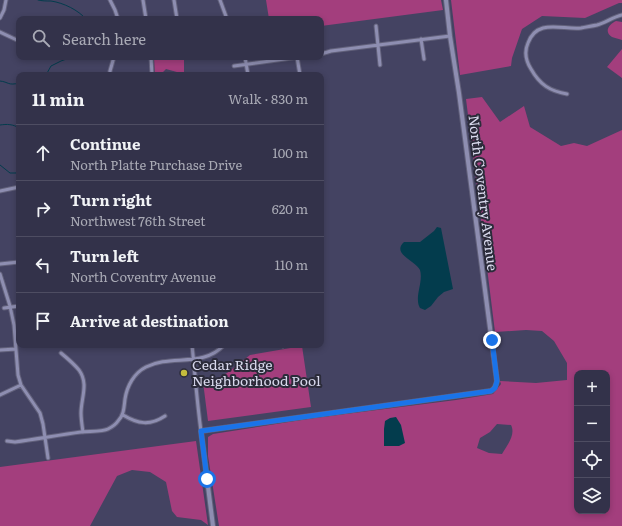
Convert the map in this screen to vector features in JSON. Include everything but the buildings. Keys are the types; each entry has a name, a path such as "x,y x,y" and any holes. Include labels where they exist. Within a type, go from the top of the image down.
{"street":[{"path":"0,18 4,10 6,0"},
{"path":"110,0 117,16"},
{"path":"143,0 146,16"},
{"path":"174,0 177,16"},
{"path":"220,0 225,16"},
{"name":"North Coventry Avenue","path":"201,431 491,391 495,388 497,381 492,340 446,0"},
{"path":"567,94 549,89 534,75 527,63 526,48 528,41 537,30 546,27 554,26 580,28 597,25 622,15"},
{"path":"376,26 380,64"},
{"path":"0,32 16,40"},
{"path":"324,53 450,36"},
{"path":"421,39 424,59"},
{"path":"110,72 113,60"},
{"path":"151,60 152,72"},
{"path":"245,60 247,72"},
{"path":"234,66 276,60"},
{"path":"298,60 300,72"},
{"path":"0,191 16,188"},
{"path":"0,264 16,262"},
{"path":"0,274 14,325 18,375 21,385 40,413 48,458"},
{"path":"4,308 16,306"},
{"path":"192,348 196,393 213,526"},
{"path":"7,441 15,442 108,429 118,422 123,415 126,397 132,379 146,367 157,363 208,356 219,351 222,348"},
{"path":"0,350 16,349"},
{"path":"62,353 75,366 82,377 84,388 81,412 83,432"},
{"path":"0,395 21,385"},
{"path":"123,415 130,419 146,423 165,416"}],"shaded area":[{"path":"266,0 441,0 443,10 324,26 324,16 269,16"},
{"path":"451,0 622,0 622,3 585,18 542,16 522,29 512,58 511,66 460,75"},
{"path":"616,21 622,22 622,40 612,37 608,32 608,28"},
{"path":"622,49 622,78 607,67"},
{"path":"154,60 184,60 184,72 166,69 163,72 155,72"},
{"path":"482,97 500,122 524,106 530,127 561,146 574,143 587,146 622,130 622,526 219,526 208,456 208,437 213,434 314,418 493,394 501,384 500,381 536,383 567,380 567,363 554,341 542,331 526,330 495,332 466,99","holes":["497,424 511,425 512,436 502,454 489,453 477,448 480,438 490,432"]},
{"path":"290,348 302,348 311,407 208,421 203,382 212,381 227,373 250,355"},
{"path":"196,441 208,525 201,520 177,517 172,511 166,482 150,472 132,470 117,476 90,526 0,526 0,467"}],"water":[{"path":"437,227 441,228 453,289 444,292 431,306 425,310 420,308 418,302 421,278 420,270 402,254 400,250 404,242 420,242"},
{"path":"396,417 401,425 405,443 399,446 384,446 385,421"}],"waterway":[{"path":"38,0 51,1 66,5 82,16"},
{"path":"48,72 51,66 64,60"},
{"path":"0,81 16,84"},
{"path":"0,125 5,124 16,127"},
{"path":"0,165 10,173 16,173"}],"place":[{"name":"Cedar Ridge Neighborhood Pool","path":"184,373"}],"route":[{"path":"207,479 201,431 491,391 495,388 497,381 492,340"}]}
